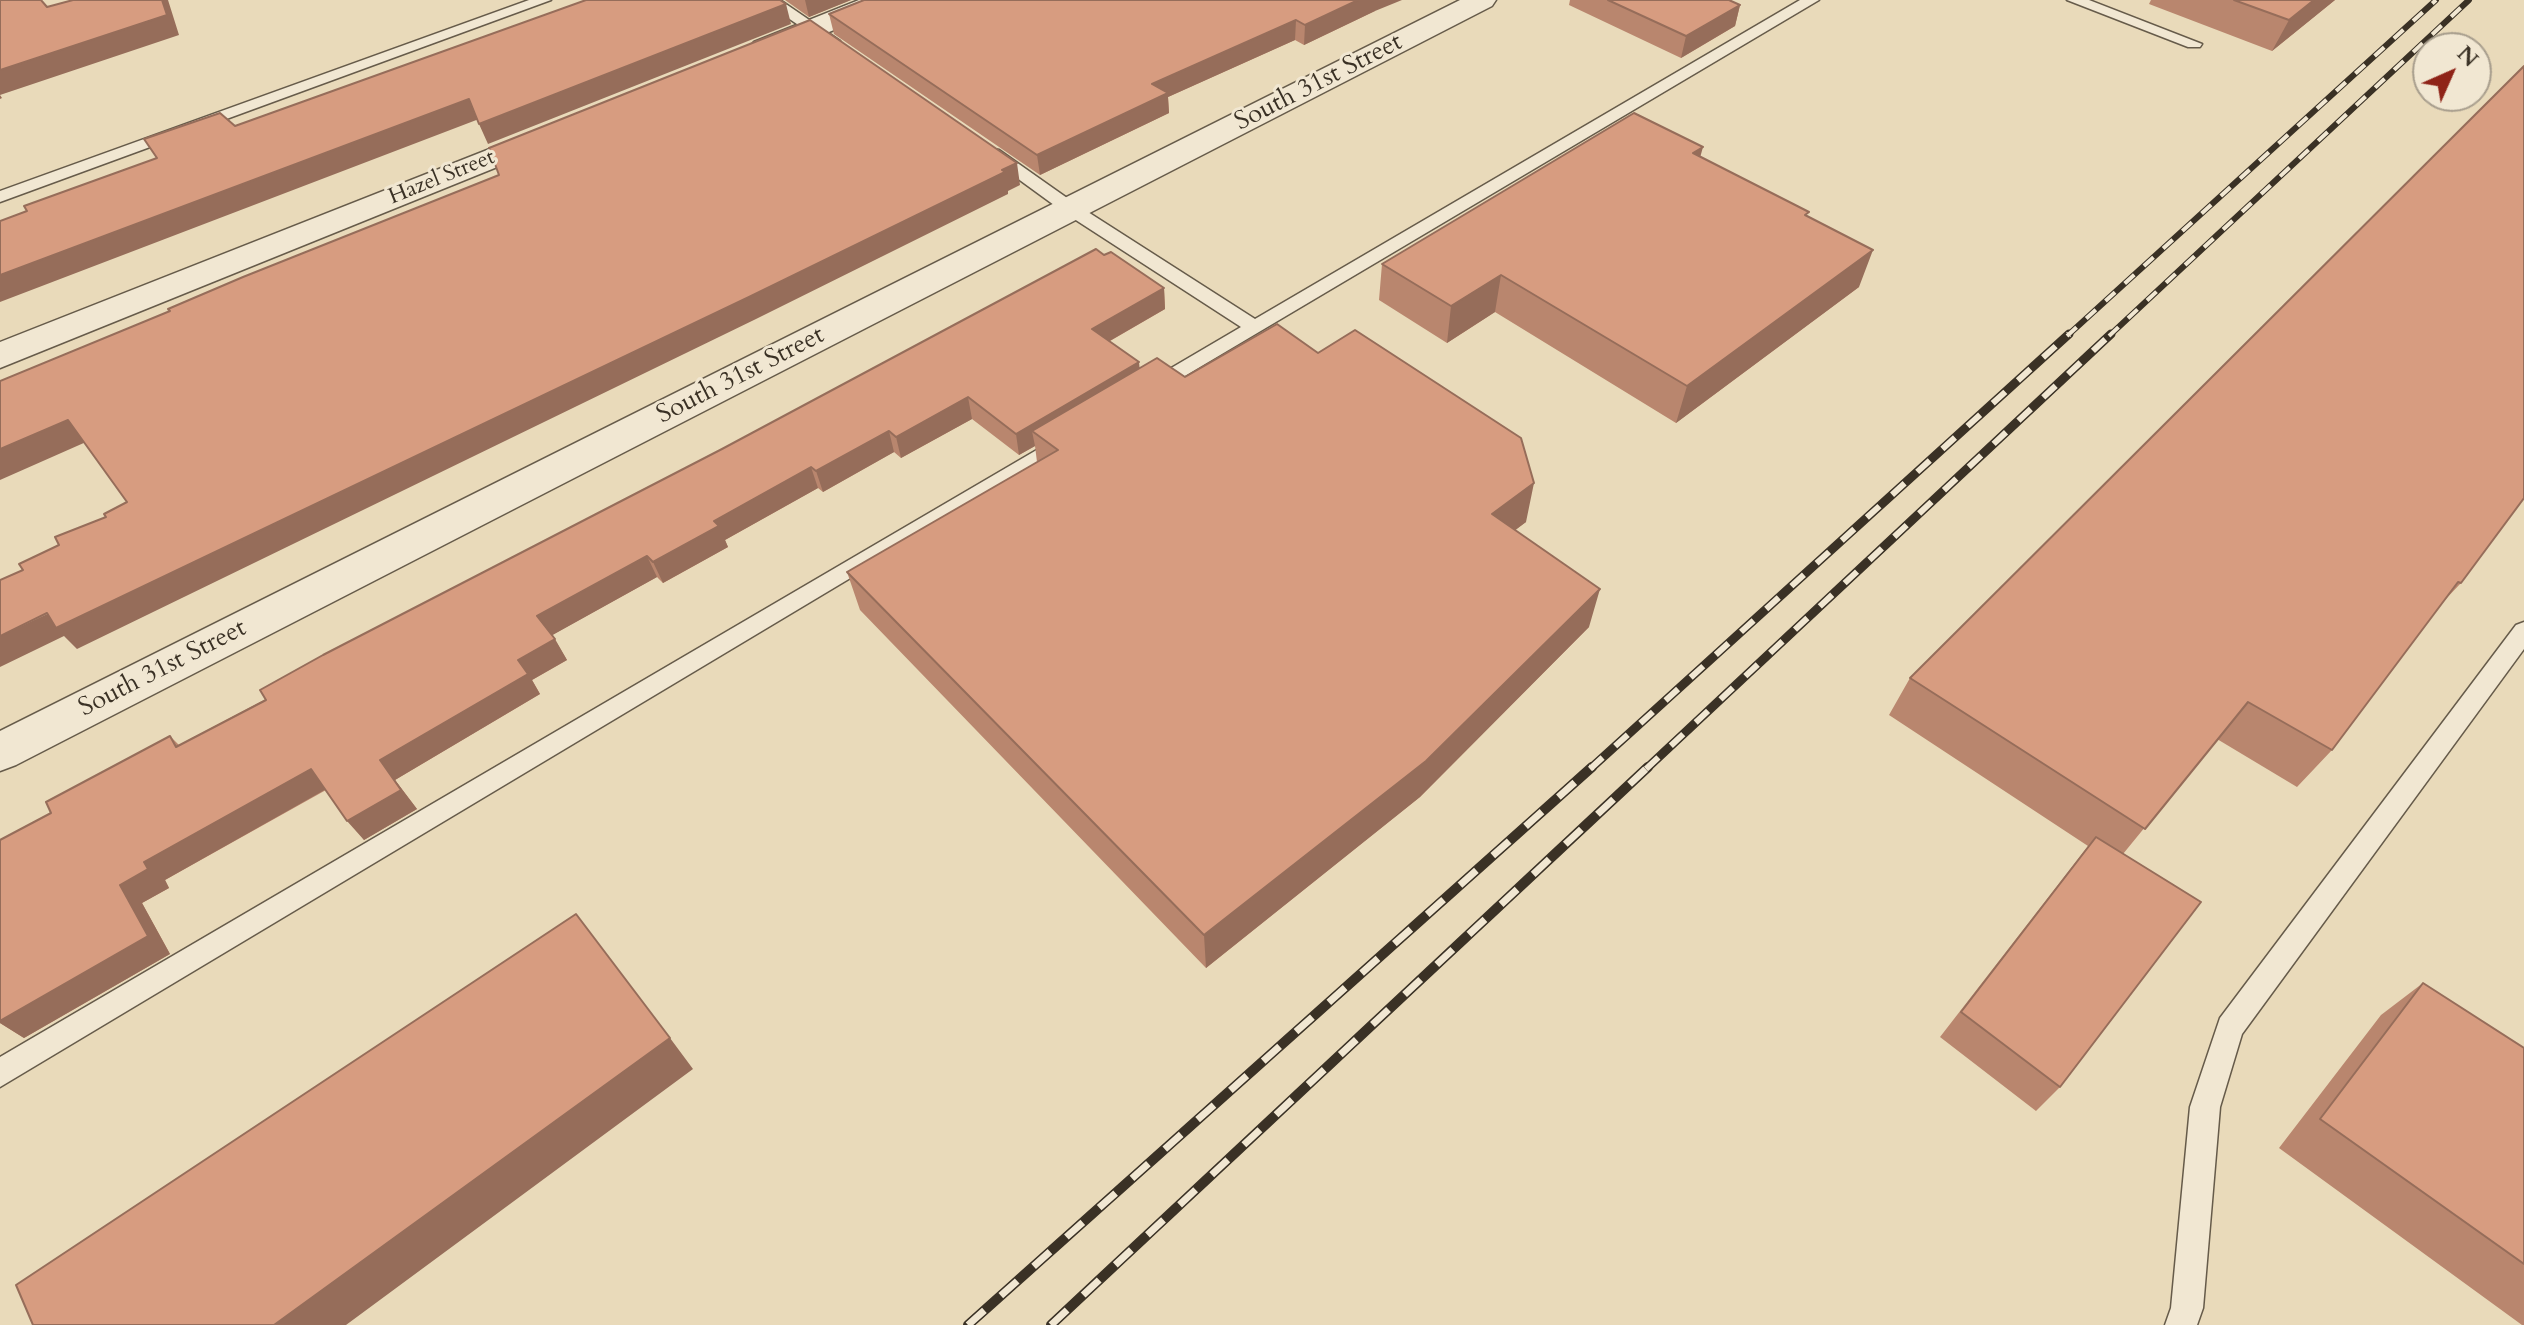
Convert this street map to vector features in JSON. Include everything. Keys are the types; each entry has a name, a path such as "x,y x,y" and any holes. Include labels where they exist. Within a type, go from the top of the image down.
{"street":[{"path":"740,58 884,0"},
{"name":"South 31st Street","path":"0,752 1482,0"},
{"name":"Hazel Street","path":"0,356 577,124"}],"lane":[{"path":"0,197 543,0"},
{"path":"770,0 852,55"},
{"path":"1131,401 1811,0"},
{"path":"2075,0 2194,44"},
{"path":"981,146 1071,209 1254,327"},
{"path":"0,1073 1076,433"},
{"path":"2181,1325 2187,1308 2205,1107 2230,1028 2524,631"}],"building":[{"path":"0,0 41,0 47,7 73,0 162,0 167,15 0,70"},
{"path":"586,0 780,0 786,4 479,124 469,99 0,275 0,221 27,211 24,206 157,158 144,139 220,113 235,126"},
{"path":"864,0 1358,0 1305,25 1296,20 1152,84 1168,93 1037,155 829,14"},
{"path":"1608,0 1729,0 1740,5 1686,36"},
{"path":"2234,0 2314,0 2289,20"},
{"path":"810,20 1017,163 1002,170 1005,172 749,297 56,628 47,613 0,636 0,580 23,570 19,564 59,545 55,537 106,517 104,514 127,502 68,420 0,449 0,381 170,311 168,309 243,277 499,175 489,148"},
{"path":"2524,66 2524,498 2332,750 2248,702 2145,829 1910,678 2478,112 2492,112 2492,98"},
{"path":"1634,113 1703,147 1693,153 1809,212 1805,215 1873,250 1687,386 1501,275 1451,306 1382,264"},
{"path":"1096,249 1104,255 1111,252 1164,288 1092,329 1139,362 1016,434 968,397 896,437 889,431 816,471 811,467 714,521 719,526 653,562 647,556 537,616 555,639 518,660 528,674 380,760 401,790 347,821 311,769 144,862 148,869 120,885 148,936 0,1021 0,840 51,813 46,802 170,736 176,747 266,700 260,690 323,655 722,449"},
{"path":"1277,324 1318,353 1355,330 1521,438 1534,483 1492,514 1600,589 1426,761 1204,935 847,572 1058,450 1032,431 1157,358 1185,377"},
{"path":"2096,837 2201,902 2060,1087 1961,1012"},
{"path":"576,914 670,1038 274,1325 33,1325 16,1285"},
{"path":"2423,983 2524,1048 2524,1264 2320,1119"}],"railway":[{"path":"2067,336 2436,0"},
{"path":"2109,336 2469,0"},
{"path":"1590,769 2069,334"},
{"path":"1646,769 2111,334"},
{"path":"968,1325 1592,767"},
{"path":"1051,1325 1648,767"}]}
